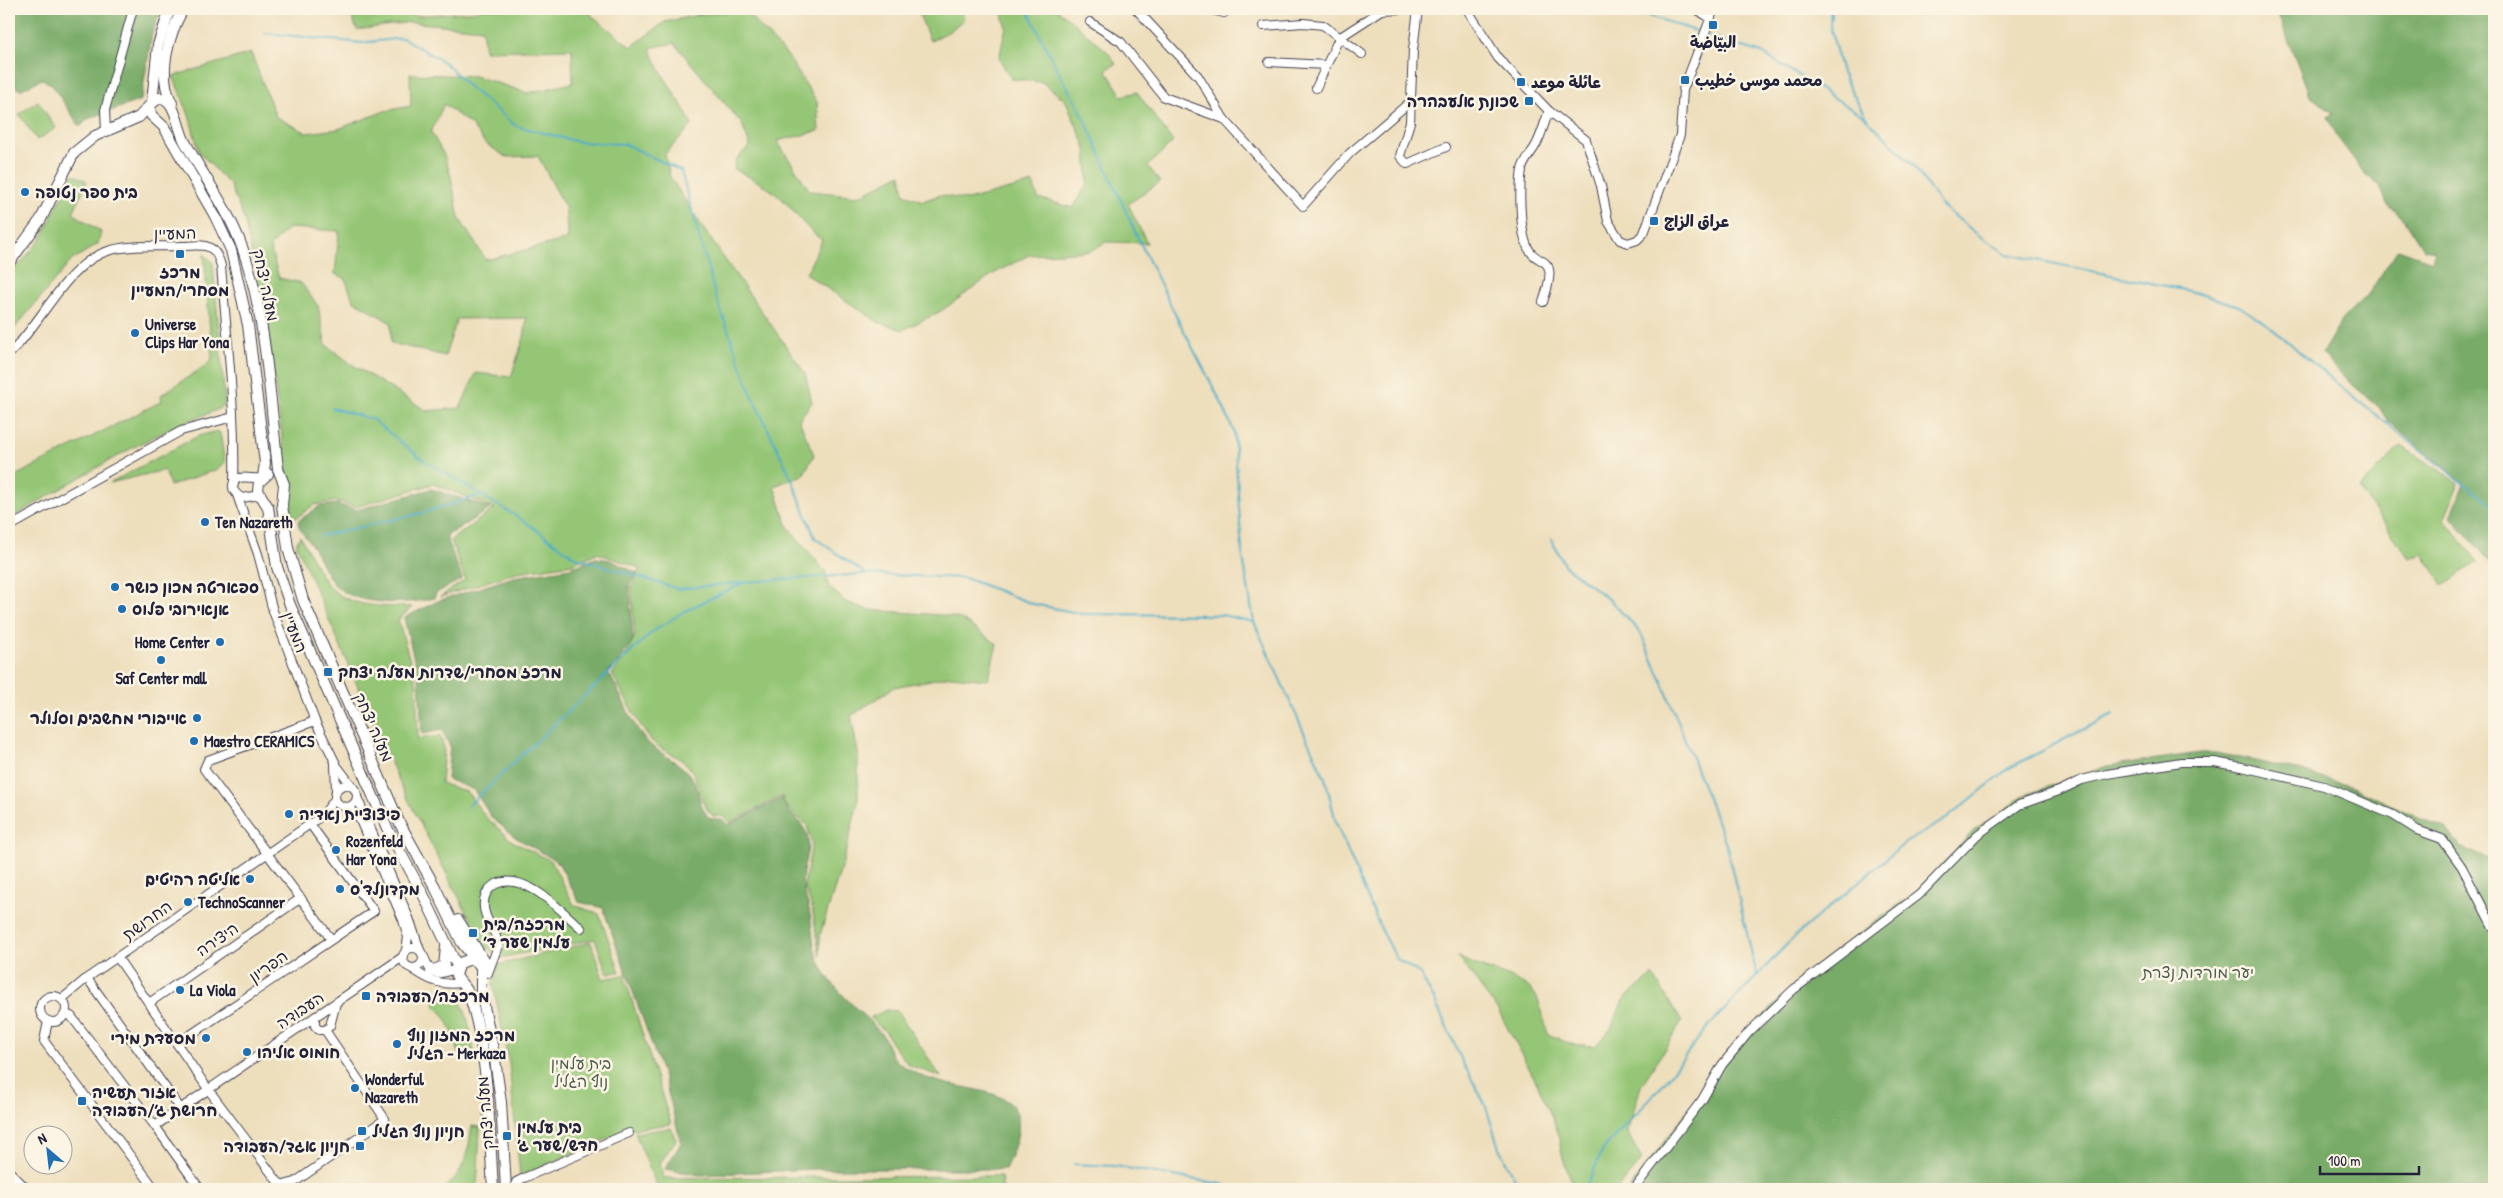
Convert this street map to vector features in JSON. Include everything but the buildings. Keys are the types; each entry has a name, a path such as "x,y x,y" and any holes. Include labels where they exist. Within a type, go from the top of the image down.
{"street":[{"path":"107,130 105,110 133,9"},
{"path":"156,120 151,115 151,104 158,45 170,9"},
{"name":"מעלה יצחק","path":"183,9 174,28 165,68 164,86 185,142 226,210 247,262 259,323 278,469 282,479"},
{"path":"1136,9 1198,76 1224,119 1303,206 1350,153 1410,102"},
{"path":"1208,9 1224,13"},
{"path":"1316,88 1339,38 1382,10 1401,9"},
{"path":"1418,9 1410,122 1400,156 1407,164 1446,147"},
{"path":"1467,9 1498,58 1549,111 1586,140 1601,186 1608,221 1620,240 1628,243 1637,240 1644,233 1680,136 1683,90 1714,9"},
{"path":"1696,9 1710,18"},
{"path":"1090,22 1122,42 1164,97 1224,119"},
{"path":"1262,26 1303,23 1323,25 1362,54"},
{"path":"1269,62 1326,65"},
{"path":"9,263 41,219 74,153 88,140 107,130 139,117 151,104 162,97 173,108 169,119 107,130"},
{"path":"1543,302 1550,281 1550,268 1545,260 1533,255 1526,242 1522,226 1522,169 1537,142 1549,111"},
{"name":"מעלה יצחק","path":"156,120 164,127 215,216 236,265 253,363 265,463 262,477"},
{"name":"המעיין","path":"9,354 26,337 76,270 84,263 110,250 207,246 218,255 221,266 233,417 235,451 234,491 258,554 273,611 315,721 333,758 353,787"},
{"path":"9,527 181,431 233,417"},
{"name":"המעיין","path":"235,451 238,467 246,477"},
{"path":"234,484 238,479 274,474 282,479 283,492 273,500 261,496 248,498 237,495"},
{"path":"261,496 257,486 262,477"},
{"name":"מעלה יצחק","path":"283,492 282,505 288,548 301,594 392,805 462,944 475,961"},
{"name":"מעלה יצחק","path":"261,496 268,507 277,568 290,605 383,820 457,968"},
{"path":"242,512 243,504 248,498"},
{"path":"315,721 208,760 204,769 331,939"},
{"name":"המעיין","path":"333,758 337,774 335,795"},
{"path":"1634,1189 1702,1100 1722,1065 1749,1032 1793,990 1919,895 1984,830 2019,805 2060,791 2082,780 2157,764 2214,762 2324,786 2341,792 2393,815 2417,830 2442,839 2462,867 2494,929"},
{"path":"485,974 475,961 464,960 457,968 442,974 431,971 420,950 409,918 353,787 345,785 335,795 358,818 403,920 408,937 404,962 410,967 436,982 444,984 473,985 485,974 498,941 488,922 484,901 492,886 501,882 512,882 536,889 582,928"},
{"name":"החרושת","path":"323,815 335,795"},
{"path":"345,807 355,803 357,797"},
{"name":"החרושת","path":"62,999 87,978 323,815 345,807"},
{"name":"הפריון","path":"178,1044 374,911 310,824"},
{"path":"419,857 432,875 475,950 484,960 485,974"},
{"name":"היצירה","path":"149,1002 301,898"},
{"path":"431,971 444,966 447,958 445,941"},
{"path":"405,953 414,948 420,950"},
{"path":"475,950 490,954 496,949"},
{"name":"העבודה","path":"155,1126 387,969 405,953"},
{"path":"117,957 208,1089 278,1182 288,1186 385,1119 325,1030"},
{"path":"410,967 421,965 424,958"},
{"name":"העבודה","path":"387,969 399,966 410,967"},
{"path":"457,968 456,975 462,984"},
{"name":"מעלה יצחק","path":"485,974 481,992 495,1059 506,1189"},
{"path":"87,978 180,1108"},
{"name":"מעלה יצחק","path":"462,984 469,995 485,1076 493,1189"},
{"path":"55,996 62,999 66,1006 65,1014 56,1021 48,1021 40,1012 43,1000 55,996"},
{"path":"315,1016 315,1026 319,1030 325,1030 330,1026 336,1003"},
{"path":"65,1014 71,1016 155,1126 200,1189"},
{"path":"48,1021 44,1041 155,1189"},
{"path":"515,1189 516,1182 524,1178 629,1133"},
{"path":"9,1171 27,1189"}],"green space":[{"path":"9,9 161,9 152,34 141,100 88,119 80,127 52,85 42,79 20,90 9,83"},
{"path":"373,9 412,9 415,16 479,11 480,9 588,9 591,15 631,47 665,22 702,14 745,11 787,55 817,102 819,131 777,141 810,191 859,196 901,174 904,194 923,201 939,195 967,200 1033,183 1038,198 1073,208 1088,183 1086,148 1066,101 1042,82 1011,79 999,58 1006,27 1000,9 1057,9 1107,51 1116,64 1106,70 1122,96 1137,92 1173,142 1148,166 1160,182 1128,204 1147,243 1106,242 1090,251 1029,255 993,274 941,311 903,330 878,322 806,274 822,240 775,193 734,169 736,159 750,146 742,124 674,43 650,48 659,68 692,125 665,154 670,177 707,234 805,373 812,402 799,420 814,455 803,475 774,486 788,527 825,571 829,587 846,602 869,610 941,615 961,619 997,644 988,680 951,676 894,687 851,716 858,753 858,802 844,859 820,935 820,956 812,907 804,886 812,844 807,826 785,805 782,796 729,823 723,816 713,816 702,799 694,774 690,768 649,738 612,674 622,662 635,636 631,588 640,568 597,553 573,564 517,572 440,597 465,580 451,540 495,508 433,484 356,507 337,501 314,505 293,520 267,323 244,219 230,185 199,152 189,115 173,76 251,53 276,117 307,133 338,129 385,111 411,106 410,74 475,76 528,93 573,83 572,49 485,51 482,29 410,22 357,30 351,14","holes":["444,104 471,125 485,143 506,157 538,156 565,207 568,239 486,260 459,218 451,177 444,155 431,132","288,228 339,231 335,274 345,278 353,300 391,323 391,343 445,356 457,319 527,318 524,337 511,377 476,373 460,408 427,411 350,363 326,345 318,306 301,283 279,278 270,247"]},
{"path":"917,9 962,9 964,19 950,31 930,41"},
{"path":"2276,9 2494,9 2494,566 2451,517 2464,483 2387,420 2379,407 2348,381 2322,353 2343,318 2369,293 2398,249 2432,261 2435,251 2423,249 2405,220 2387,204 2380,186 2364,173 2338,138 2328,117 2333,113 2310,96"},
{"path":"38,101 56,128 37,140 19,114"},
{"path":"73,174 87,181 73,213 101,232 98,244 72,260 9,335 9,277 41,239"},
{"path":"204,254 213,263 225,404 136,446 9,519 9,479 162,401 161,395 208,364 212,358"},
{"path":"217,431 220,433 225,463 218,469 170,486 165,470 110,483 198,436"},
{"path":"2401,446 2459,483 2444,519 2478,562 2442,585 2423,553 2409,558 2359,488"},
{"path":"431,489 491,508 446,536 462,579 436,593 434,598 410,602 381,602 367,600 343,591 331,580 316,551 299,525 298,521 320,506 337,504 357,510"},
{"path":"300,536 324,580 342,596 353,601 376,606 412,607 398,620 416,681 418,739 440,736 444,747 441,783 467,792 485,816 512,841 551,861 574,905 599,914 620,972 607,973 595,939 500,958 483,944 401,786 296,544"},
{"path":"596,558 610,560 637,573 629,586 633,639 619,661 608,672 642,736 692,778 703,810 711,819 722,819 728,825 782,798 807,835 808,847 802,881 809,909 815,948 819,961 830,981 880,1032 893,1056 902,1065 931,1079 995,1095 1010,1103 1018,1117 1017,1138 1005,1169 814,1169 700,1175 665,1169 681,1143 665,1081 603,908 579,902 558,862 515,837 492,818 474,790 447,779 450,746 442,730 422,734 419,679 404,618 438,601 514,577 571,568"},
{"name":"יער מורדות נצרת","path":"2200,753 2217,753 2302,771 2352,787 2446,828 2460,847 2494,861 2494,1189 1629,1189 1749,1029 1815,967 1922,887 1973,831 2001,813 2022,796 2107,766"},
{"name":"בית עלמין נוף הגליל","path":"591,942 603,979 624,975 671,1124 628,1130 520,1176 509,1063 493,984 498,965"},
{"path":"1457,956 1512,978 1531,989 1538,1000 1548,1034 1570,1044 1595,1046 1611,1029 1623,1000 1653,975 1682,1022 1641,1086 1627,1132 1642,1160 1617,1189 1578,1189 1573,1185 1563,1159 1557,1129 1538,1085 1498,1010"},
{"path":"433,992 449,993 462,1004 468,1020 474,1051 460,1056 448,1022 435,1007"},
{"path":"886,1010 897,1011 941,1077 909,1065 891,1043 886,1032 870,1018"},
{"path":"472,1126 480,1127 477,1189 441,1189 455,1177 464,1162"},
{"path":"671,1128 676,1140 660,1163 664,1178 1001,1176 1003,1189 658,1189 635,1133"}],"waterway":[{"path":"1027,9 1061,77 1081,111 1136,234 1223,406 1234,432 1242,552 1254,622 1326,781 1336,823 1380,927 1397,959 1419,973 1433,997 1463,1063 1485,1104 1499,1148 1520,1189"},
{"path":"1628,9 1702,33"},
{"path":"1831,9 1830,26 1842,73 1866,118 1913,165 1941,205 1977,234 2007,254 2190,291 2239,306 2269,326 2353,397 2494,507"},
{"path":"265,33 361,43 403,38 445,63 468,86 516,126 579,142 625,144 681,171 715,294 752,396 791,477 815,538 866,574 965,578 1033,604 1083,614 1222,615 1254,622"},
{"path":"1706,35 1762,53 1865,117"},
{"path":"332,408 372,419 422,459 521,519 575,557 678,589 746,582 865,574"},
{"path":"321,536 422,513 481,495"},
{"path":"1551,539 1565,566 1611,601 1640,632 1662,681 1726,844 1757,976"},
{"path":"467,807 651,633 683,612 743,583"},
{"path":"1585,1189 1604,1148 1661,1087 1706,1029 1796,935 1905,843 1946,819 2009,768 2113,714"},
{"path":"1074,1164 1114,1166 1221,1184 1235,1189"}],"place":[{"name":"البيّاضة","path":"1713,25"},
{"name":"محمد موسى خطيب","path":"1685,80"},
{"name":"عائلة موعد","path":"1521,82"},
{"name":"שכונת אלעבהרה","path":"1529,101"},
{"name":"בית ספר נטופה","path":"25,192"},
{"name":"عراق الزاج","path":"1654,221"},
{"name":"מרכז מסחרי/המעיין","path":"180,254"},
{"name":"Universe Clips Har Yona","path":"135,333"},
{"name":"Ten Nazareth","path":"205,522"},
{"name":"ספארטה מכון כושר","path":"115,587"},
{"name":"אנאירובי פלוס","path":"122,609"},
{"name":"Home Center","path":"220,642"},
{"name":"Saf Center mall","path":"161,660"},
{"name":"מרכז מסחרי/שדרות מעלה יצחק","path":"328,672"},
{"name":"אייבורי מחשבים וסלולר","path":"197,718"},
{"name":"Maestro CERAMICS","path":"194,741"},
{"name":"פיצוציית נאדיה","path":"289,814"},
{"name":"Rozenfeld Har Yona","path":"336,850"},
{"name":"אליטה רהיטים","path":"250,879"},
{"name":"מקדונלד'ס","path":"340,889"},
{"name":"TechnoScanner","path":"188,902"},
{"name":"מרכזה/בית עלמין שער ד׳","path":"473,933"},
{"name":"La Viola","path":"180,990"},
{"name":"מרכזה/העבודה","path":"366,996"},
{"name":"מסעדת מירי","path":"206,1038"},
{"name":"מרכז המזון נוף הגליל - Merkaza","path":"397,1044"},
{"name":"חומוס אליהו","path":"247,1052"},
{"name":"Wonderful Nazareth","path":"355,1088"},
{"name":"אזור תעשיה חרושת ג׳/העבודה","path":"82,1101"},
{"name":"חניון נוף הגליל","path":"362,1131"},
{"name":"בית עלמין חדש/שער ג׳","path":"507,1136"},
{"name":"חניון אגד/העבודה","path":"360,1146"}]}
